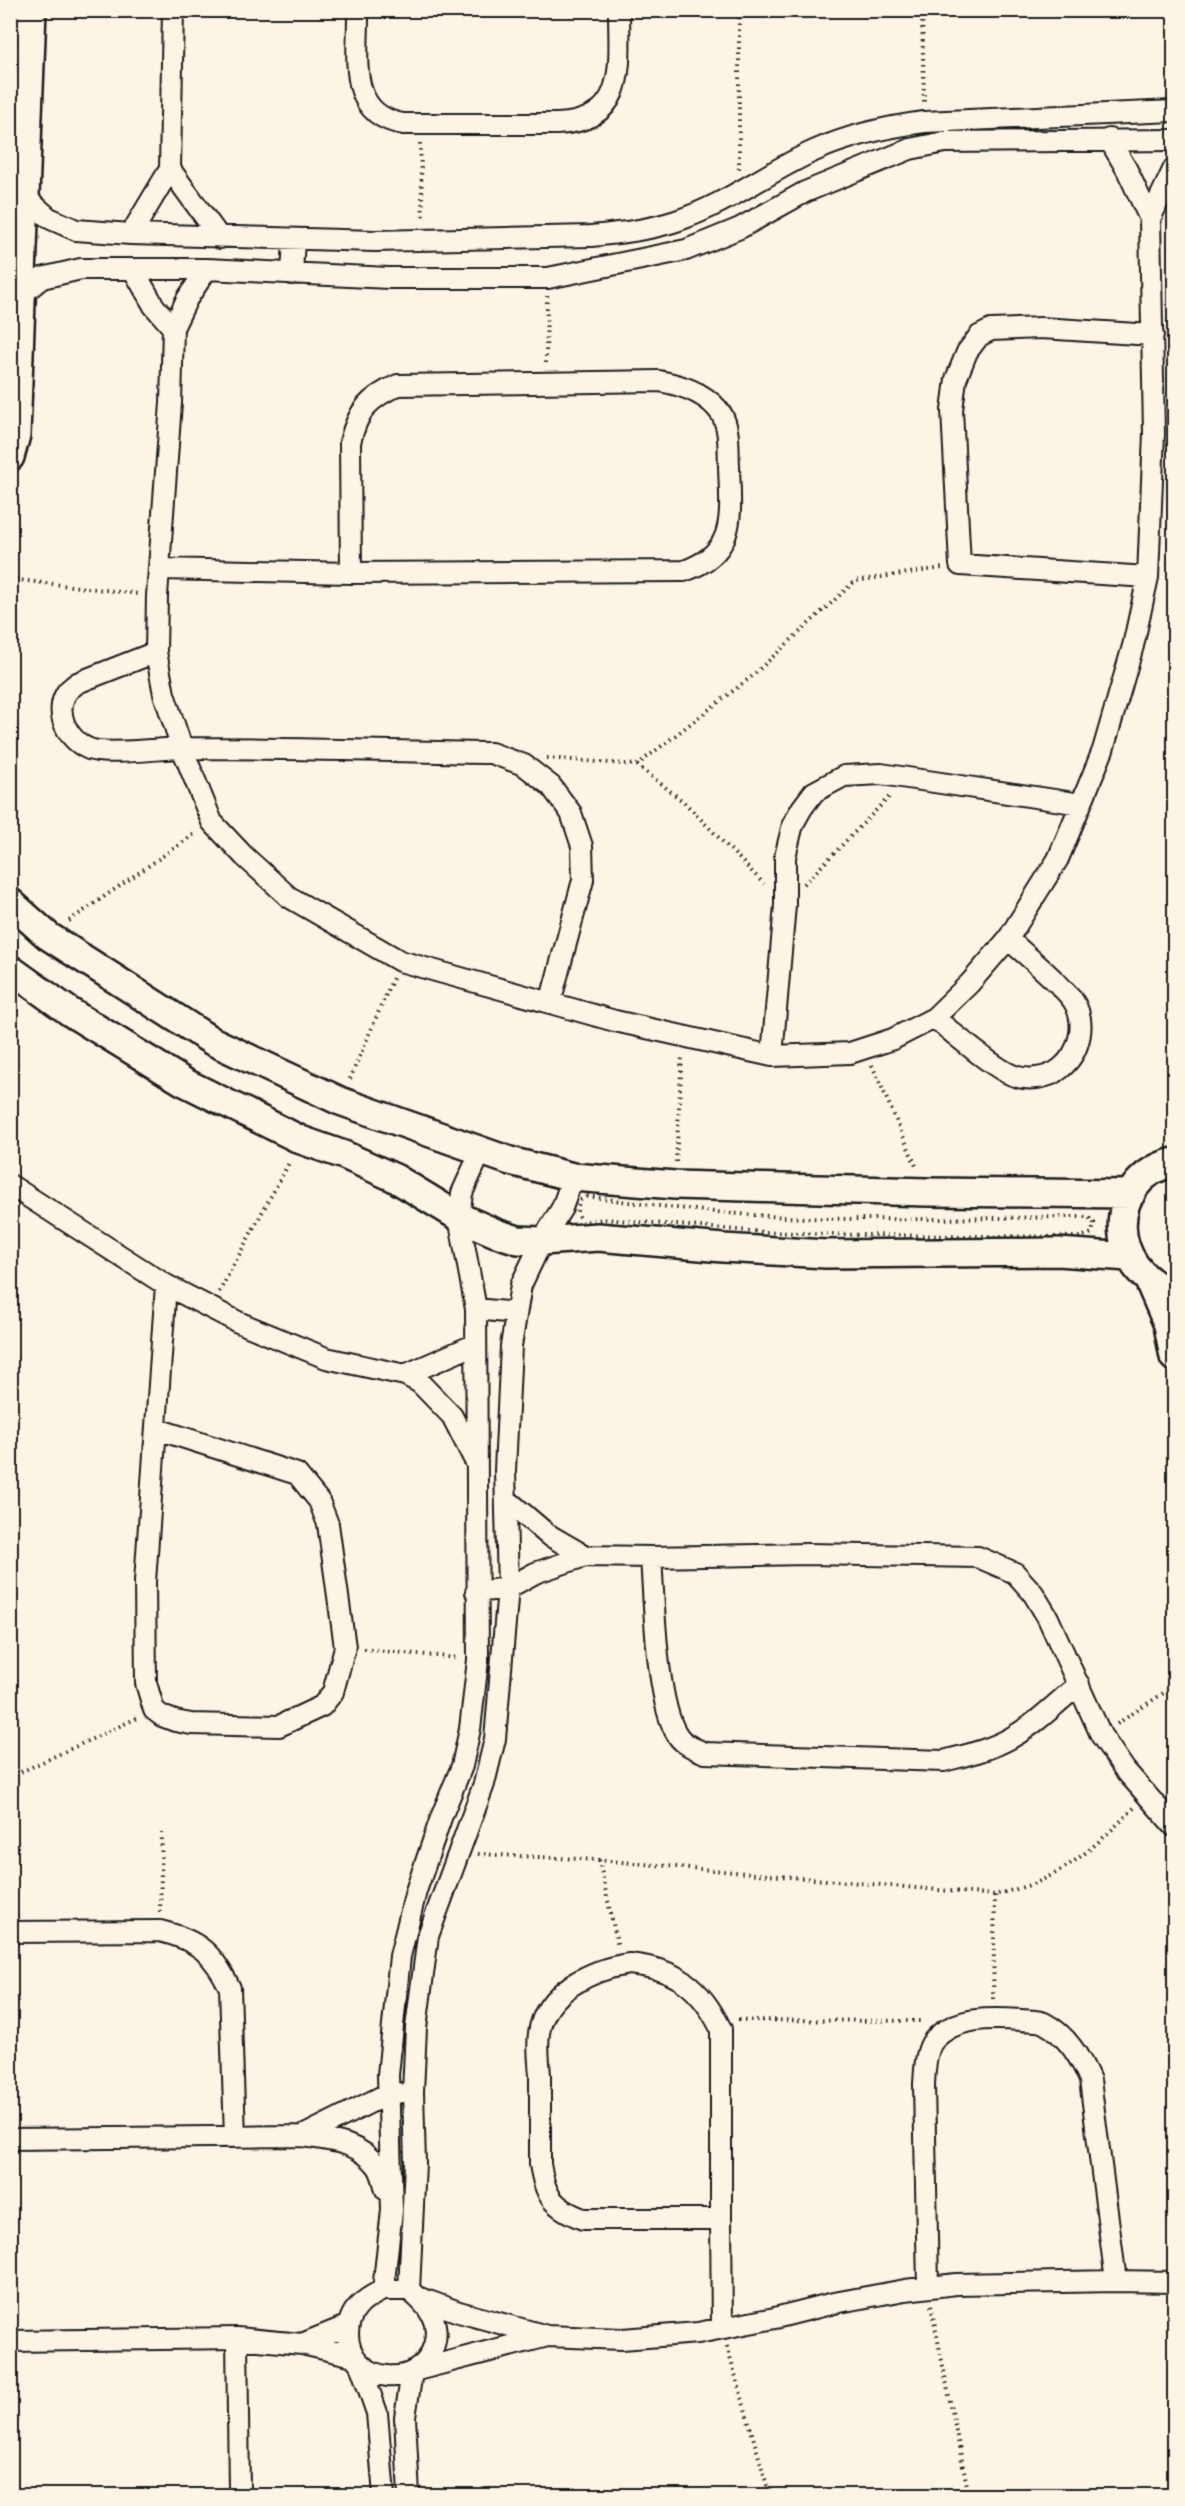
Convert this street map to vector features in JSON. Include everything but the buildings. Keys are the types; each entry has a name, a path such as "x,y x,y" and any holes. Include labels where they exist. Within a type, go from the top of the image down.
{"street":[{"path":"10,457 16,435 24,197 33,36 32,10"},
{"path":"131,234 170,169 173,10"},
{"path":"358,10 360,91 366,104 376,115 388,122 420,124 575,124 592,117 605,106 615,92 620,74 619,10"},
{"path":"24,197 48,218 76,230 131,234 220,238 424,241 591,236 623,233 676,222 739,193 825,147 888,127 924,122 1174,111"},
{"path":"207,269 173,328 168,463 157,596 156,652 164,694 182,748 212,822 244,856 289,897 400,961 615,1021 772,1056 850,1053 893,1039 934,1018 970,983 1008,939 1058,859 1102,750 1133,645 1148,577 1154,433 1149,219 1127,170 1109,139"},
{"path":"21,295 42,278 81,268 207,269 389,278 548,278 686,250 740,228 805,192 910,149 945,142 1174,140"},
{"path":"1149,219 1174,168"},
{"path":"170,169 220,238"},
{"path":"292,274 294,239"},
{"path":"133,269 154,306 173,328"},
{"path":"1148,577 960,565 952,410 956,379 967,352 979,336 991,330 1041,328 1153,335"},
{"path":"159,569 351,573 684,571 704,564 717,551 727,535 730,516 728,429 721,414 709,401 677,384 659,381 398,385 380,393 366,406 355,423 350,442 351,573"},
{"path":"156,652 77,683 67,692 62,715 65,729 77,742 90,750 182,748 491,753 524,765 551,786 571,813 582,846 583,880 550,1003"},
{"path":"772,1056 784,905 784,870 788,841 802,808 814,792 844,776 880,774 1081,804"},
{"path":"10,902 48,936 212,1041 340,1101 510,1161 573,1177 675,1185 927,1192 1131,1194"},
{"path":"934,1018 1011,1075 1027,1079 1043,1077 1058,1071 1070,1060 1078,1046 1081,1030 1079,1014 1072,1000 1008,939"},
{"path":"10,969 70,1012 184,1082 301,1140 344,1155 395,1178 459,1217 518,1240 598,1238 826,1254 1058,1252 1129,1257"},
{"path":"383,2290 392,2210 388,2075 400,1956 416,1891 442,1815 462,1766 470,1729 478,1660 476,1310 459,1217 462,1193 481,1151"},
{"path":"1174,1162 1156,1169 1142,1180 1131,1194 1122,1225 1123,1242 1129,1257 1149,1281 1168,1324 1174,1357"},
{"path":"409,2496 405,2416 414,2371 429,2356 436,2339 432,2316 413,2293 415,2163 413,2092 416,2028 428,1936 484,1784 495,1739 508,1588 505,1470 511,1346 521,1285 542,1241 562,1208 573,1177"},
{"path":"10,1185 166,1285 238,1322 326,1358 405,1375 420,1383 452,1416 477,1465"},
{"path":"1149,1281 1174,1293"},
{"path":"157,1429 297,1474 320,1501 328,1524 345,1647 333,1692 322,1706 279,1726 191,1724 162,1716 154,1710 146,1683 145,1582 166,1285"},
{"path":"476,1310 516,1313"},
{"path":"405,1375 476,1344"},
{"path":"477,1465 505,1470"},
{"path":"506,1499 547,1534 585,1556"},
{"path":"477,1592 508,1588 542,1570 585,1556 808,1554 978,1557 1016,1573 1033,1593 1048,1618 1101,1735 1146,1796 1174,1826"},
{"path":"651,1557 665,1701 678,1736 689,1746 705,1753 944,1761 978,1753 1010,1738 1039,1718 1079,1684"},
{"path":"10,1932 160,1931 183,1937 204,1949 220,1966 230,1988 235,2137"},
{"path":"721,2219 583,2219 571,2214 549,2197 540,2164 539,2032 549,2010 564,1991 583,1977 605,1968 621,1965 653,1967 675,1975 695,1989 711,2007 721,2029 722,2328"},
{"path":"928,2287 924,2084 927,2059 933,2041 952,2026 993,2018 1043,2022 1064,2037 1083,2064 1090,2080 1116,2281"},
{"path":"303,2136 389,2093 413,2092"},
{"path":"10,2139 303,2136 344,2141 367,2156 379,2168 392,2210"},
{"path":"384,2496 377,2413 348,2336 349,2325 358,2306 366,2298 383,2290 413,2293 459,2312 547,2336 622,2339 698,2333 834,2303 956,2284 1174,2282"},
{"path":"302,2344 349,2325"},
{"path":"10,2341 237,2338 302,2344 357,2360 379,2375 390,2377 547,2336"},
{"path":"237,2338 239,2489 237,2496"}],"path":[{"path":"739,10 739,193"},
{"path":"922,10 924,122"},
{"path":"420,124 424,241"},
{"path":"546,382 548,278"},
{"path":"637,765 751,678 855,581 960,565"},
{"path":"10,579 157,596"},
{"path":"536,757 637,765 684,802 784,905 908,777"},
{"path":"48,936 212,822"},
{"path":"340,1101 400,961"},
{"path":"675,1185 683,1036"},
{"path":"865,1048 927,1192"},
{"path":"210,1308 301,1140"},
{"path":"586,1196 603,1198 654,1207 753,1215 862,1220 1088,1216 1094,1223 1092,1233 1081,1238 852,1235 762,1232 647,1221 582,1222 577,1212 579,1201 586,1196"},
{"path":"345,1647 478,1660"},
{"path":"1101,1735 1174,1686"},
{"path":"10,1777 154,1710"},
{"path":"459,1852 599,1860 995,1895 1034,1883 1070,1865 1102,1839 1146,1796"},
{"path":"160,1931 162,1833"},
{"path":"599,1860 621,1965"},
{"path":"993,2018 995,1895"},
{"path":"717,2019 924,2021"},
{"path":"928,2287 969,2496"},
{"path":"722,2328 770,2496"}]}
